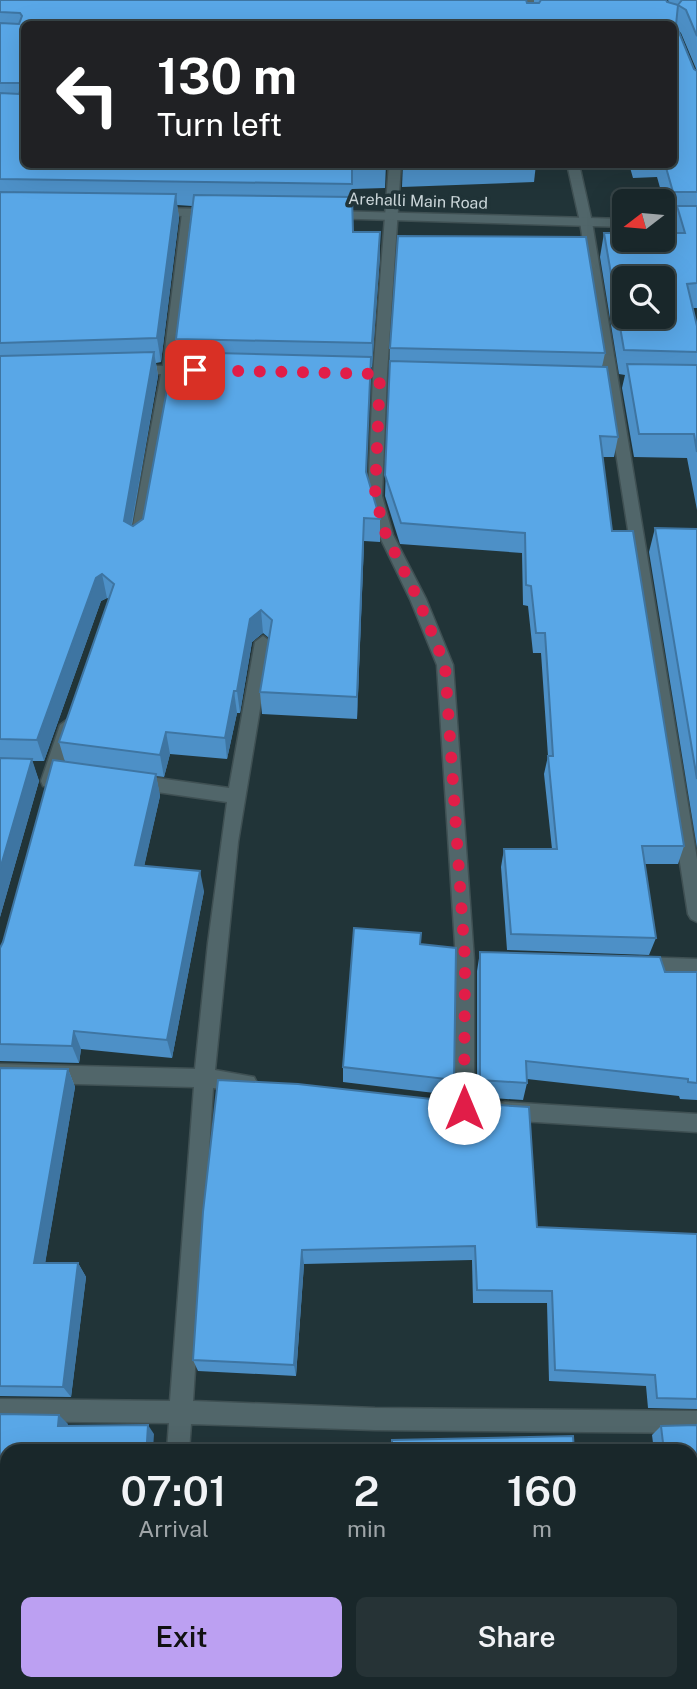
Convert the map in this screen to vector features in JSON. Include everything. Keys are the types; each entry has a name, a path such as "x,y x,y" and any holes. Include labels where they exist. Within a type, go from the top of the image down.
{"street":[{"path":"524,5 580,0"},
{"path":"395,168 380,374 375,496 386,535 418,599 445,665 472,960 471,1108 697,1123"},
{"path":"574,168 586,222 697,915"},
{"path":"148,212 229,214"},
{"path":"137,542 169,369 188,213"},
{"name":"Arehalli Main Road","path":"324,215 612,223"},
{"path":"676,223 697,223"},
{"path":"117,371 208,370"},
{"path":"179,1444 204,1078 235,796 263,642"},
{"path":"45,796 74,708"},
{"path":"117,780 235,796"},
{"path":"615,964 697,967"},
{"path":"0,1073 204,1078 273,1086"},
{"path":"0,1410 181,1412 375,1419 697,1422"}],"building":[{"path":"0,0 526,0 527,3 539,3 541,0 666,0 678,5 676,21 21,21 21,84 0,83 0,23 19,24 22,16 20,13 0,12"},
{"path":"682,0 697,0 697,36 686,10 678,5"},
{"path":"677,27 697,71 697,192 676,192 676,189 672,189 666,168 677,168"},
{"path":"21,88 21,168 352,168 352,184 0,179 0,93 19,94"},
{"path":"0,192 176,194 157,338 0,343"},
{"path":"194,195 352,197 353,232 380,232 372,343 176,339"},
{"path":"677,206 697,206 697,283 687,284 697,326 697,352 624,350 620,329 675,329 675,266 612,266 612,280 604,233 612,233 612,252 676,252 676,233 685,233"},
{"path":"398,236 586,237 605,353 390,348"},
{"path":"154,352 124,521 133,526 143,519 174,352 371,357 366,472 380,519 364,518 357,697 260,692 272,620 261,610 250,619 225,738 166,732 160,755 59,742 114,584 102,574 96,578 37,740 0,739 0,356"},
{"path":"390,361 607,367 618,437 600,436 612,531 633,531 684,846 642,846 656,938 511,934 504,849 557,849 548,756 553,756 545,633 536,633 531,586 526,585 525,533 401,523 385,475"},
{"path":"627,364 697,365 697,452 694,434 639,434"},
{"path":"655,528 697,529 697,779"},
{"path":"0,758 32,759 0,869"},
{"path":"53,760 156,774 135,865 200,871 167,1040 74,1031 72,1046 0,1044 0,948"},
{"path":"354,928 421,933 420,944 456,948 454,1080 343,1067"},
{"path":"480,952 660,957 665,972 697,972 697,1083 688,1082 688,1079 526,1061 527,1083 480,1080"},
{"path":"0,1068 68,1069 34,1263 78,1263 63,1387 0,1386"},
{"path":"218,1080 298,1084 467,1103 529,1107 537,1227 697,1234 697,1399 657,1398 655,1375 555,1370 552,1291 477,1290 475,1246 302,1250 294,1365 193,1360 203,1212"},
{"path":"0,1414 59,1415 58,1426 148,1425 147,1442 157,1444 0,1444"},
{"path":"697,1425 697,1444 663,1444 661,1426"},
{"path":"573,1436 574,1444 392,1444 392,1440"}],"route":[{"path":"195,370 380,374 375,496 386,535 418,599 445,665 465,960 464,1108"}]}
